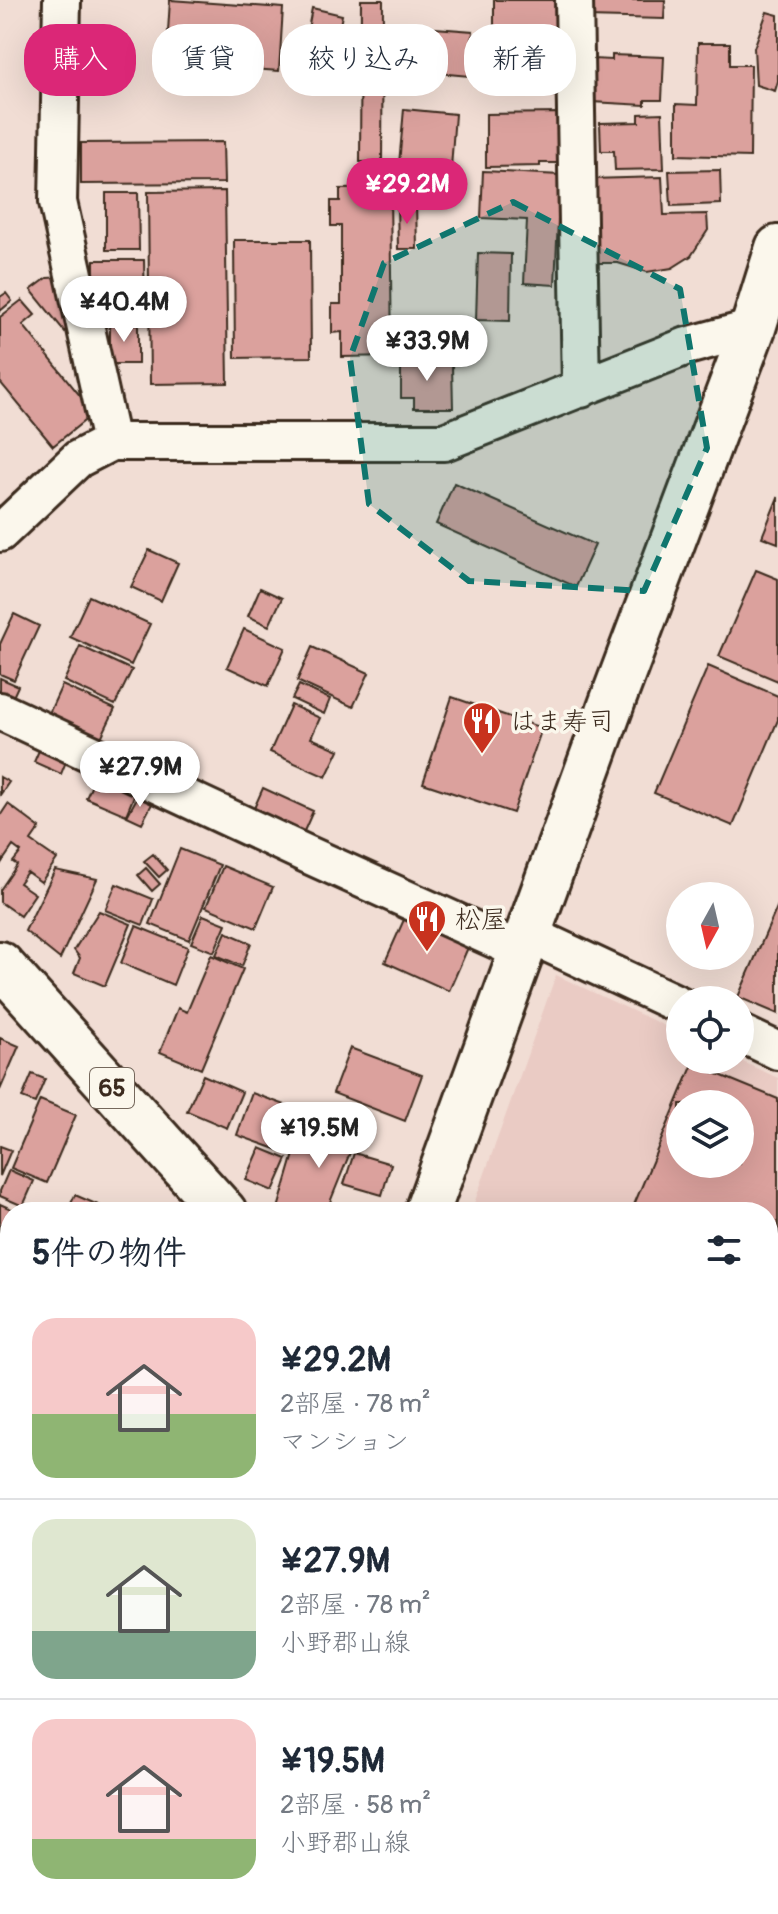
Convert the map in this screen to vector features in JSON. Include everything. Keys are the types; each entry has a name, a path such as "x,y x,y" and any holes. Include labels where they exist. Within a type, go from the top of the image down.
{"street":[{"path":"62,0 58,202 111,442"},
{"path":"574,0 581,389"},
{"path":"431,1202 613,700 765,323 778,248"},
{"path":"0,533 78,459 111,442 444,442 687,346 765,323"},
{"path":"0,711 302,852 666,999"},
{"name":"65","path":"0,964 215,1202"},
{"path":"754,1040 778,1051"}],"highlighted area":[{"path":"513,202 680,289 707,448 644,591 469,581 369,504 350,358 384,263"}],"shaded area":[{"path":"556,975 666,1026 666,1074 754,1074 754,1067 778,1078 778,1202 475,1202"}],"building":[{"path":"170,0 283,8 279,71 264,70 264,24 168,24"},
{"path":"361,0 383,0 383,24 361,24"},
{"path":"494,0 555,0 555,24 494,24"},
{"path":"588,0 665,0 664,19 587,17"},
{"path":"312,8 342,15 340,24 309,24"},
{"path":"767,12 778,15 778,81 775,91 756,85 754,48"},
{"path":"448,29 464,30 464,76 448,74"},
{"path":"698,43 730,43 730,65 751,65 750,157 676,155 676,104 697,105"},
{"path":"612,55 664,57 662,100 645,100 645,105 592,102 593,59 612,60"},
{"path":"360,96 382,96 382,162 360,162"},
{"path":"404,109 455,114 451,168 399,164"},
{"path":"561,113 562,163 486,167 486,114"},
{"path":"662,113 664,169 615,170 614,151 601,151 600,123 639,122 639,114"},
{"path":"223,142 224,183 81,184 81,143"},
{"path":"720,170 721,204 671,206 669,171"},
{"path":"483,171 560,175 555,285 524,283 527,220 481,218"},
{"path":"662,177 664,215 707,214 708,230 691,256 672,268 647,272 618,263 592,263 590,179"},
{"path":"390,188 392,356 342,357 342,332 332,333 332,304 341,304 341,226 331,226 331,201 340,201 340,189"},
{"path":"225,191 228,383 150,384 148,192"},
{"path":"106,193 138,193 139,250 106,250"},
{"path":"397,202 416,202 417,249 398,249"},
{"path":"234,240 310,240 311,357 235,358"},
{"path":"478,253 511,254 510,321 476,320"},
{"path":"94,260 144,260 145,304 94,304"},
{"path":"64,277 74,326 65,332 31,290 47,278"},
{"path":"6,293 12,301 0,311 0,297"},
{"path":"22,300 35,315 23,325 94,413 53,446 0,382 0,317"},
{"path":"110,324 138,324 138,364 110,364"},
{"path":"439,359 440,365 452,365 453,408 414,408 414,398 401,398 401,360"},
{"path":"454,483 595,545 576,587 436,524"},
{"path":"778,497 778,543 762,537"},
{"path":"149,550 178,563 161,601 131,587"},
{"path":"756,570 778,579 778,681 719,656"},
{"path":"260,588 282,598 269,626 248,616"},
{"path":"89,596 150,624 131,665 70,637"},
{"path":"14,614 39,626 14,680 0,674 0,644"},
{"path":"244,629 285,648 268,686 227,667"},
{"path":"80,646 132,670 115,705 64,681"},
{"path":"312,647 369,673 353,707 297,681"},
{"path":"708,666 778,696 778,720 733,826 654,793"},
{"path":"0,678 18,686 7,710 0,707"},
{"path":"62,685 115,709 97,746 45,722"},
{"path":"299,685 330,699 324,714 292,699"},
{"name":"はま寿司","path":"452,697 542,728 513,813 423,783"},
{"path":"291,705 320,718 311,738 339,750 326,777 270,752"},
{"path":"40,748 67,759 61,774 34,762"},
{"path":"97,774 136,791 126,815 86,798"},
{"path":"0,777 9,782 0,795"},
{"path":"263,788 313,811 301,838 251,815"},
{"path":"139,794 153,802 142,823 127,816"},
{"path":"8,804 40,828 31,841 57,859 41,882 27,872 19,883 35,894 20,916 0,902 0,890 17,865 13,862 21,852 13,846 0,865 0,816"},
{"path":"180,849 220,865 189,940 150,924"},
{"path":"153,854 167,870 159,877 144,861"},
{"path":"223,866 273,887 256,928 206,907"},
{"path":"146,868 160,884 152,891 138,875"},
{"path":"55,870 97,879 60,959 25,931"},
{"path":"116,884 153,899 143,925 105,910"},
{"path":"778,905 778,1014 754,1004 754,986 743,986 750,970 754,970 754,960"},
{"path":"99,911 131,924 105,986 74,973 80,958 74,950"},
{"path":"203,915 226,924 214,952 191,943"},
{"name":"松屋","path":"406,915 470,943 449,991 385,962"},
{"path":"136,926 188,947 173,985 121,963"},
{"path":"226,932 251,943 242,966 216,955"},
{"path":"211,955 243,969 201,1069 160,1052 178,1008 187,1012"},
{"path":"0,1038 19,1046 0,1090"},
{"path":"350,1048 422,1075 405,1121 333,1093"},
{"path":"32,1074 45,1079 35,1103 22,1098"},
{"path":"689,1074 717,1074 778,1099 778,1202 635,1202 666,1128 666,1178 754,1178 754,1090 682,1090"},
{"path":"203,1075 242,1092 227,1128 187,1111"},
{"path":"252,1093 302,1111 287,1153 237,1135"},
{"path":"40,1100 76,1115 47,1183 11,1168"},
{"path":"344,1110 364,1118 330,1202 280,1202 297,1144 328,1152"},
{"path":"0,1146 11,1150 0,1176"},
{"path":"260,1148 287,1159 273,1191 246,1180"},
{"path":"354,1153 391,1164 382,1195 344,1184"},
{"path":"9,1170 34,1181 25,1202 14,1202 0,1196"},
{"path":"75,1195 91,1202 72,1202"}],"place":[{"name":"はま寿司","path":"482,755"},
{"name":"松屋","path":"427,953"}]}
